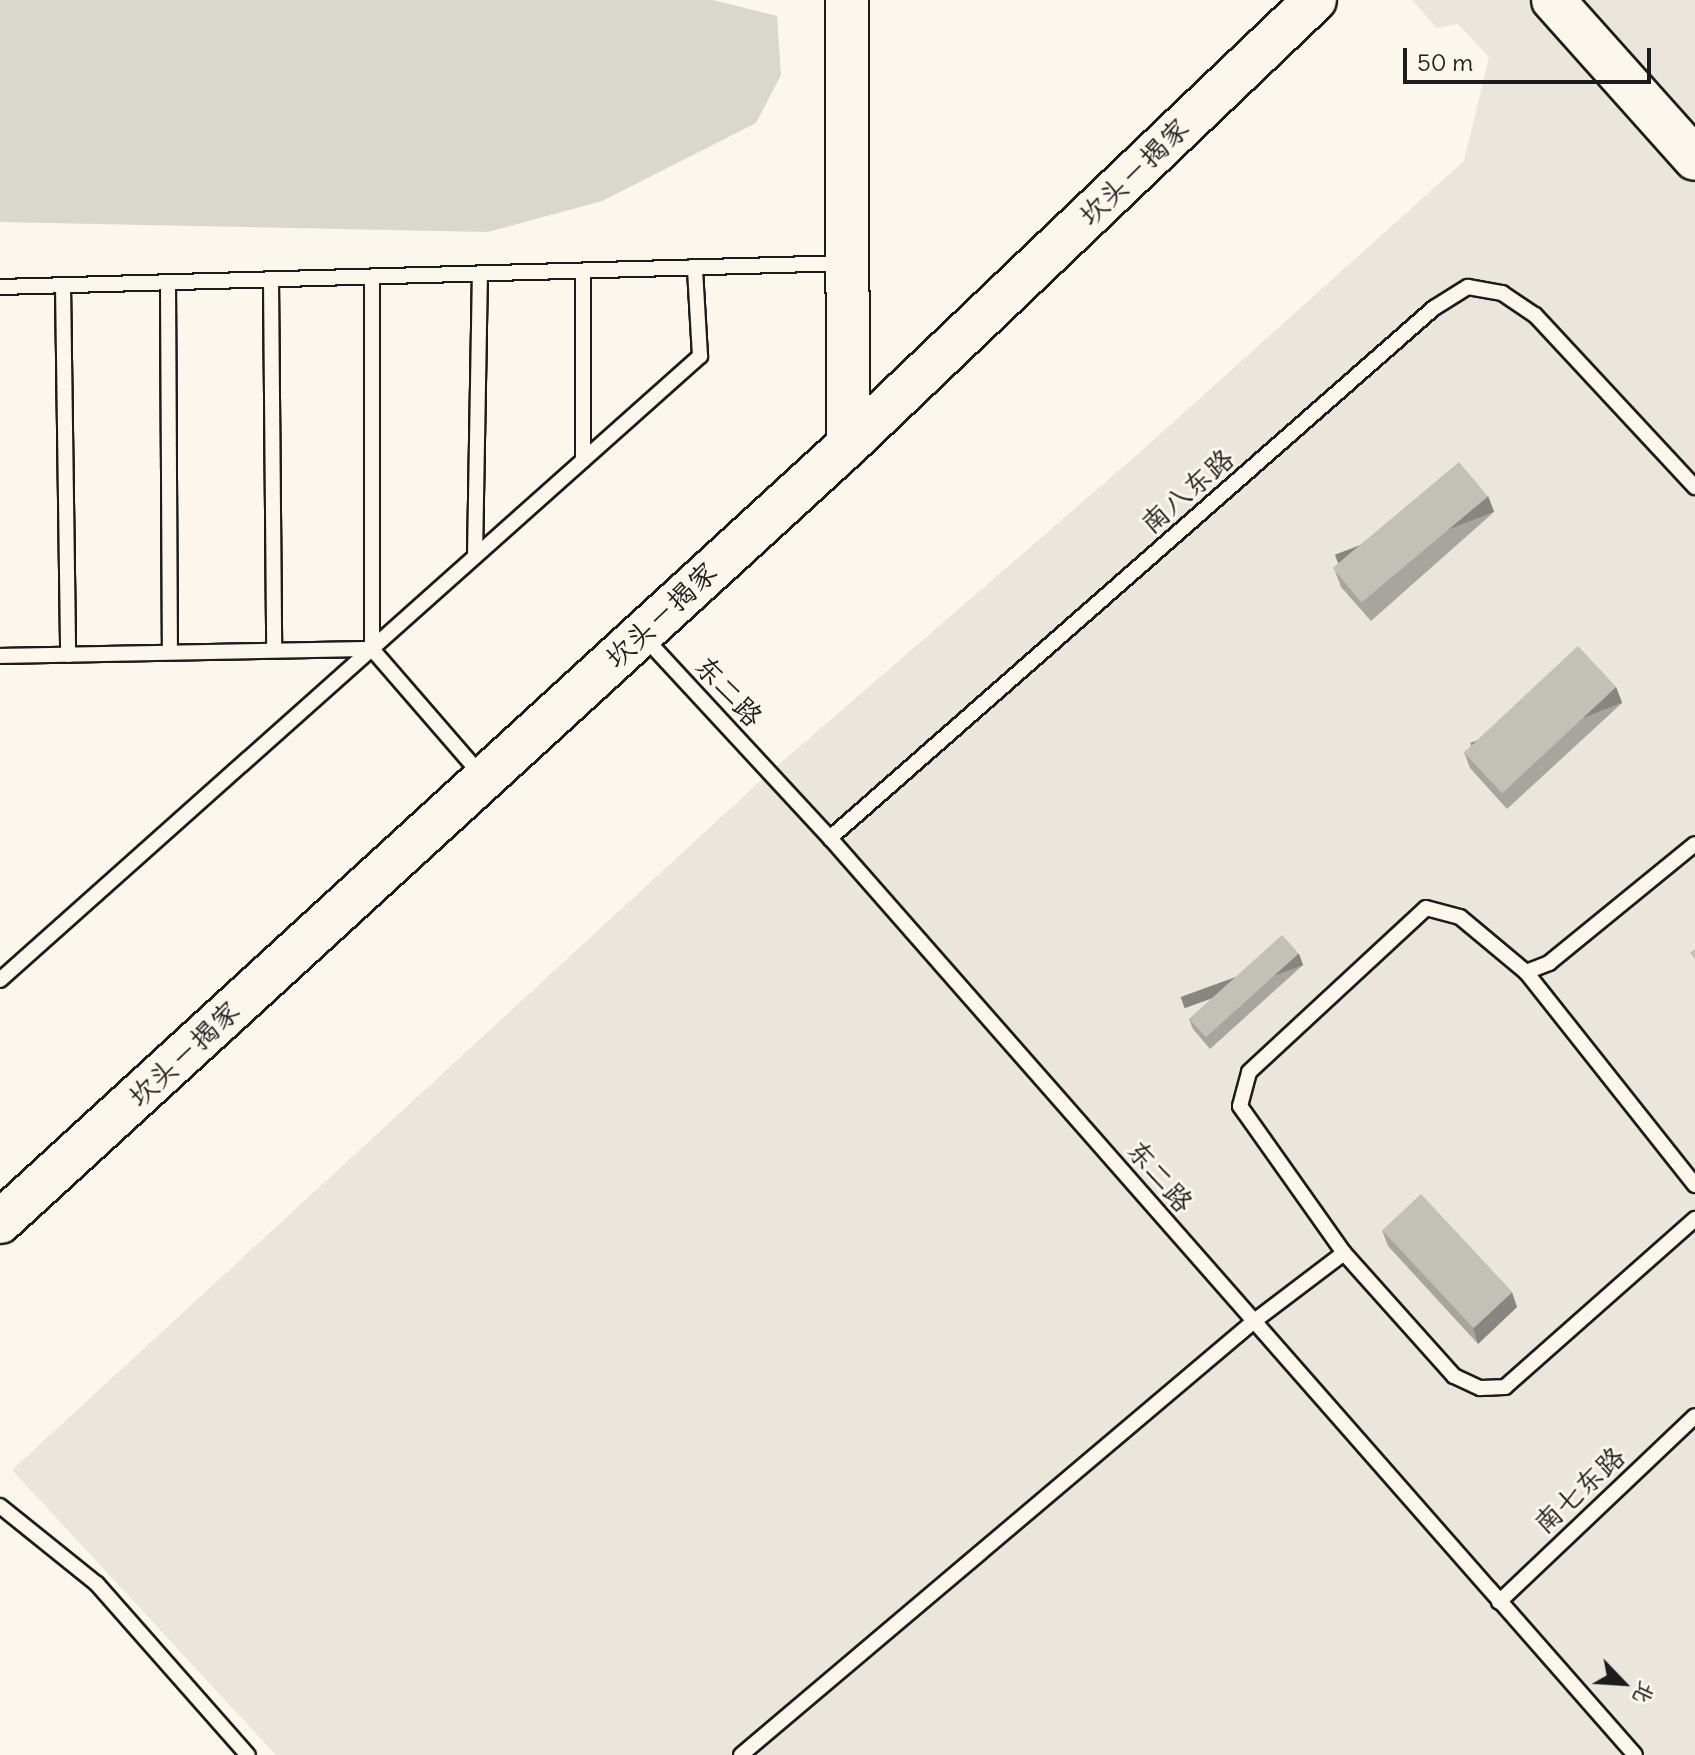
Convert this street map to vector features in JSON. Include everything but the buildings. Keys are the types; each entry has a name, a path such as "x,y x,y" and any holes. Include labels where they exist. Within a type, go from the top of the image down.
{"main road":[{"path":"847,0 850,263 848,445"},
{"name":"坎头－揭家","path":"0,1222 848,445 1315,0"},
{"path":"1553,0 1695,159"}],"lane":[{"path":"0,287 850,263"},
{"path":"0,980 700,356 695,268"},
{"path":"583,271 583,460"},
{"path":"475,556 480,274"},
{"path":"372,278 372,649 484,778"},
{"path":"271,281 274,649"},
{"path":"168,284 170,652"},
{"path":"63,285 68,655"},
{"name":"南八东路","path":"830,838 1451,294 1484,287 1517,301 1589,368 1695,487"},
{"name":"东二路","path":"641,634 830,838 1635,1755"},
{"path":"0,656 372,649"},
{"path":"1526,972 1549,963 1695,844"},
{"path":"1695,1185 1526,972 1460,917 1426,908 1249,1072 1240,1106 1344,1253 1454,1376 1480,1388 1505,1387 1695,1219"},
{"path":"741,1755 1253,1322 1344,1253"},
{"name":"南七东路","path":"1499,1602 1695,1416"},
{"path":"0,1506 97,1584 248,1755"}],"shaded area":[{"path":"0,0 713,0 777,16 781,75 756,123 602,201 488,232 0,222"},
{"path":"1412,0 1695,0 1695,1755 276,1755 12,1470 769,773 1139,453 1464,161 1489,57 1458,24 1437,28"}]}
